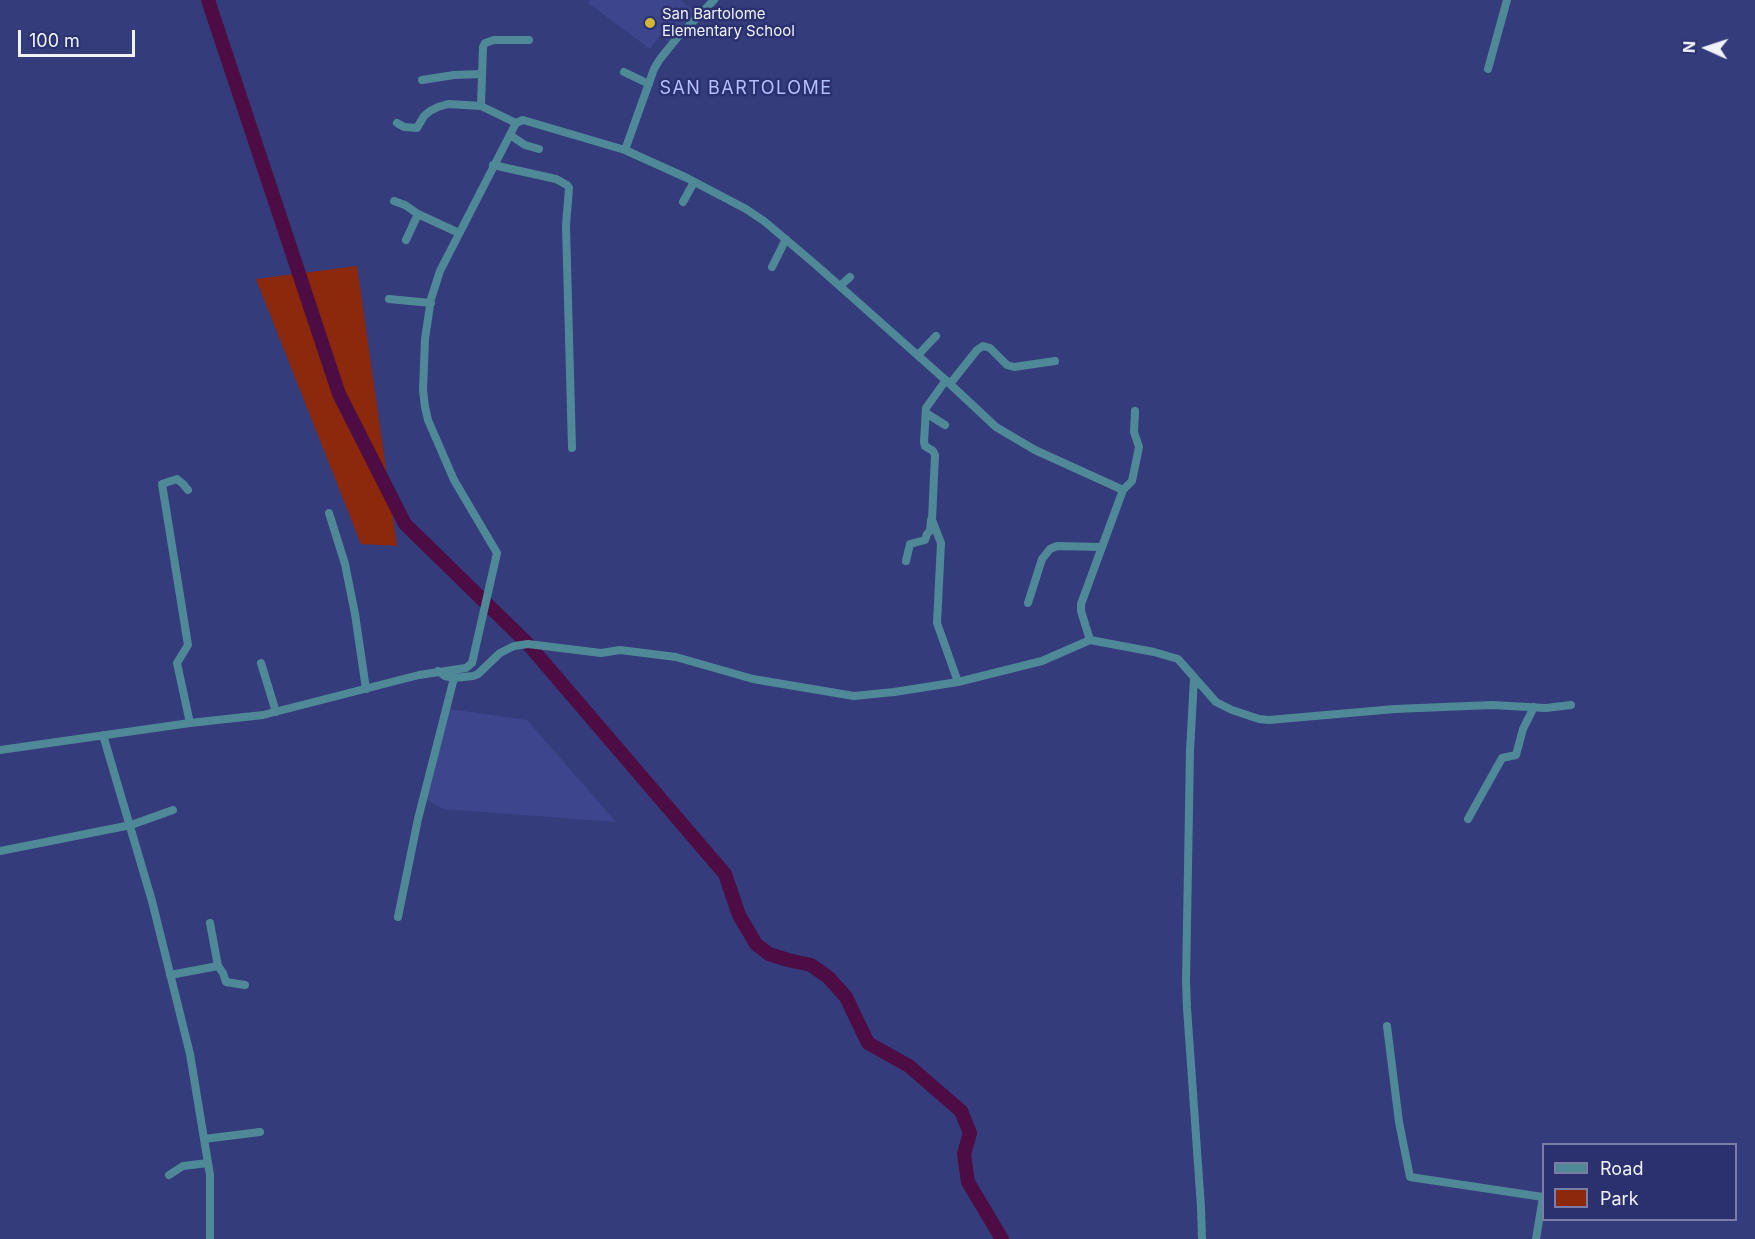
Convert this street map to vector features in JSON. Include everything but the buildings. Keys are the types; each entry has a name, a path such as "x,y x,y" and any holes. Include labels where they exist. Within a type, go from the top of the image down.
{"street":[{"path":"626,150 654,69 666,51 714,0"},
{"path":"1488,69 1507,0"},
{"path":"481,106 482,53 485,43 494,40 529,40"},
{"path":"624,72 649,84"},
{"path":"422,80 482,74"},
{"path":"397,123 404,127 417,128 430,111 448,104 481,106 516,123"},
{"path":"0,750 190,723 263,716 366,688 438,671 466,668 472,663 496,550 468,507 454,480 426,413 423,375 425,339 430,303 440,271 493,165 516,123 520,120 626,150 746,209 786,239 840,286 996,427 1035,450 1123,490"},
{"path":"510,135 525,145 539,149"},
{"path":"493,165 556,179 568,187 566,226 572,448"},
{"path":"683,202 694,182"},
{"path":"393,201 459,233"},
{"path":"406,240 418,214"},
{"path":"772,267 786,239"},
{"path":"840,286 850,277"},
{"path":"389,299 430,303"},
{"path":"918,355 936,336"},
{"path":"906,561 909,544 926,540 932,520 935,455 924,444 927,407 983,346 990,348 1007,365 1014,368 1054,361"},
{"path":"1090,640 1081,604 1123,490 1132,480 1139,447 1134,432 1136,411"},
{"path":"926,413 945,425"},
{"path":"188,490 177,479 162,484 188,645 177,663 190,723"},
{"path":"329,513 345,564 366,688"},
{"path":"932,520 941,543 937,623 958,682"},
{"path":"1028,603 1042,559 1050,549 1057,546 1101,547"},
{"path":"438,671 453,678 473,676 500,653 514,646 528,644 602,654 620,650 676,657 753,679 854,696 906,691 958,682 1042,661 1090,640 1178,659 1216,702 1259,719 1395,709 1571,705"},
{"path":"261,663 276,712"},
{"path":"398,916 421,808 453,678"},
{"path":"1194,678 1190,751 1186,982 1202,1239"},
{"path":"1468,819 1502,758 1516,755 1523,729 1534,707"},
{"path":"103,735 131,825 190,1054 208,1164 210,1239"},
{"path":"0,851 131,825 173,810"},
{"path":"210,923 218,966 226,982 245,985"},
{"path":"170,975 218,966"},
{"path":"1387,1026 1399,1122 1410,1177 1542,1197"},
{"path":"204,1139 260,1132"},
{"path":"169,1175 183,1166 208,1164"},
{"path":"1536,1239 1542,1203"}],"shaded area":[{"name":"San Bartolome Elementary School","path":"590,0 681,0 695,12 668,42 660,35 650,49 588,3"},
{"path":"449,709 527,720 616,822 443,809 425,799"}],"green space":[{"path":"357,266 397,546 361,544 256,279"}],"waterway":[{"path":"208,0 339,394 405,524 528,644 725,874 739,915 756,944 769,954 811,965 828,977 846,997 868,1043 909,1066 961,1111 970,1133 964,1154 968,1182 1002,1239"}],"place":[{"name":"San Bartolome Elementary School","path":"650,23"}],"district":[{"name":"SAN BARTOLOME","path":"746,89"}]}
